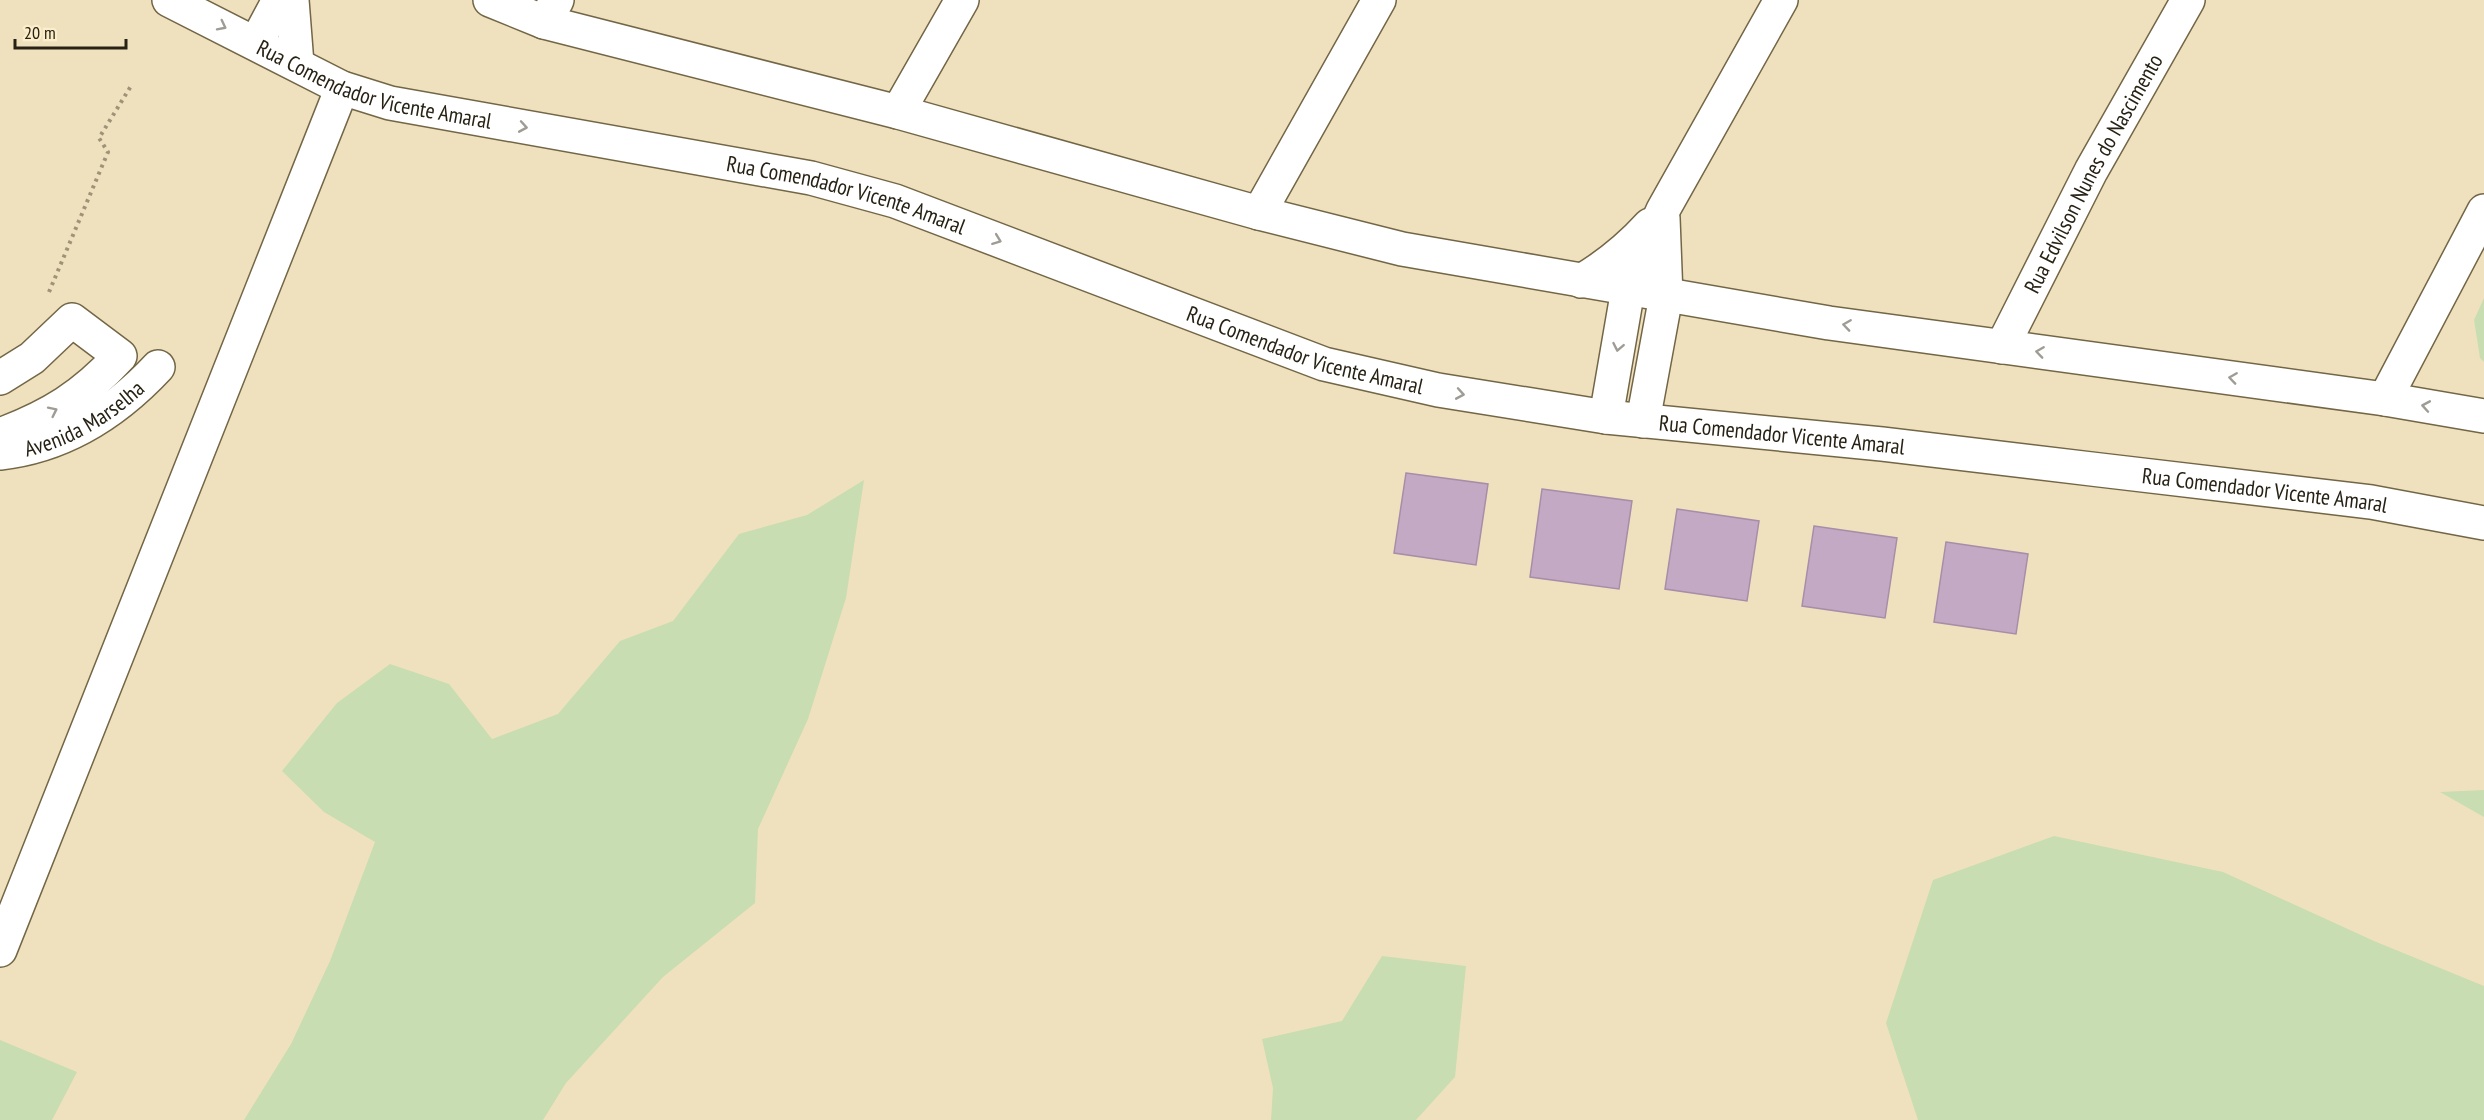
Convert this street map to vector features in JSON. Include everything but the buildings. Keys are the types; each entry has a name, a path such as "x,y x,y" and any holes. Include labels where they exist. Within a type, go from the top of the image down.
{"main road":[{"name":"Rua Comendador Vicente Amaral","path":"169,0 342,88 390,103 811,178 895,201 1324,364 1438,390 1606,417 1882,444 2289,492 2371,502 2484,522"},
{"path":"277,54 279,0"},
{"path":"277,54 290,0"},
{"path":"490,0 551,11 898,112 1259,213 1402,249 1666,296 2002,347 2385,399 2484,416"},
{"path":"898,112 962,0"},
{"path":"1259,213 1378,0"},
{"path":"1606,417 1628,289 1663,210 1781,0"},
{"name":"Rua Edvilson Nunes do Nascimento","path":"2002,347 2091,171 2188,0"},
{"path":"0,950 342,88"},
{"path":"1581,281 1596,273 1633,243 1663,210"},
{"path":"1643,421 1666,296 1663,210"},
{"path":"2385,399 2484,211"},
{"name":"Avenida Marselha","path":"0,378 32,357 72,320 120,356 95,383 59,409 0,435"},
{"name":"Avenida Marselha","path":"0,453 34,447 68,436 120,404 158,367"}],"path":[{"path":"48,295 108,152 99,138 131,86"}],"green space":[{"path":"2484,298 2484,362 2480,358 2474,320"},
{"path":"864,480 846,598 808,719 758,829 755,903 663,977 566,1083 543,1120 244,1120 291,1044 330,961 375,842 324,812 282,771 337,703 390,664 449,684 492,739 558,714 620,641 673,621 739,534 807,515"},
{"path":"2484,790 2484,817 2440,792"},
{"path":"2054,836 2223,872 2374,941 2484,986 2484,1120 1918,1120 1886,1023 1933,880"},
{"path":"1382,956 1466,966 1455,1077 1416,1120 1271,1120 1273,1088 1262,1039 1342,1021"},
{"path":"0,1040 77,1072 52,1120 0,1120"}]}
